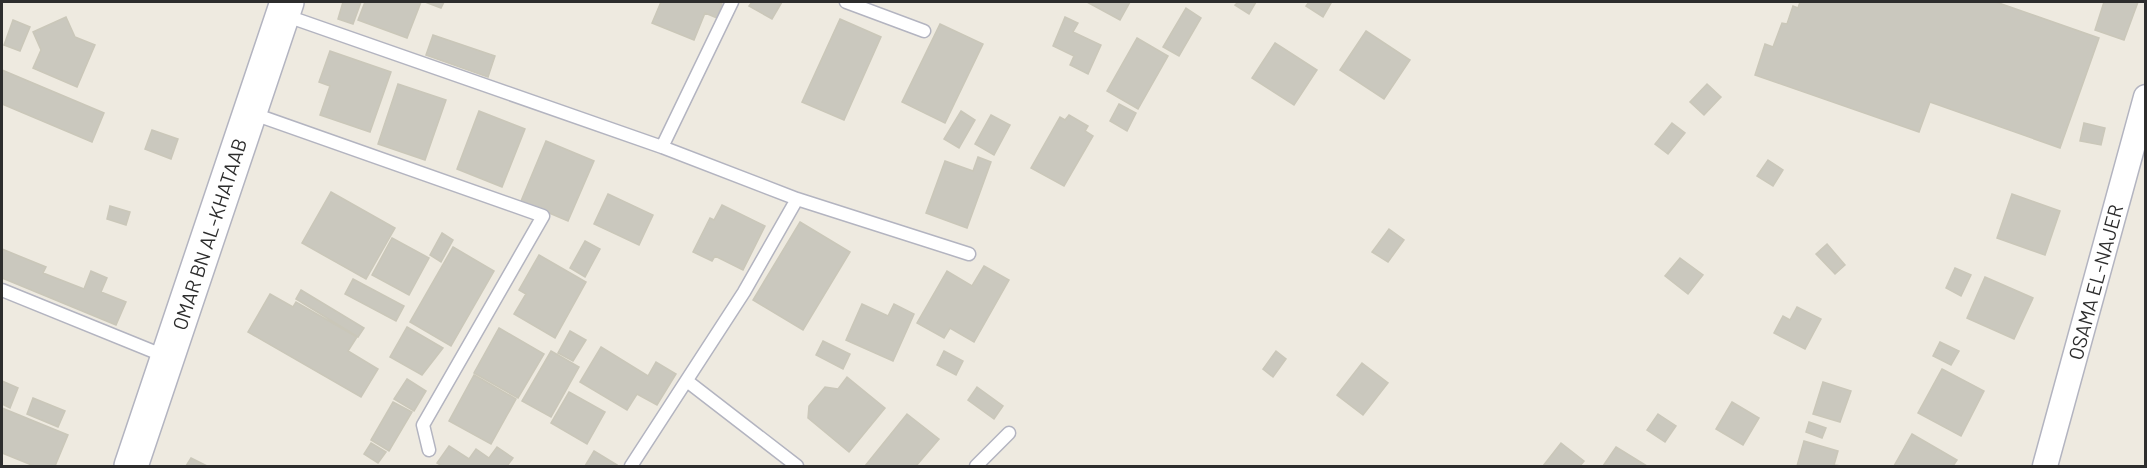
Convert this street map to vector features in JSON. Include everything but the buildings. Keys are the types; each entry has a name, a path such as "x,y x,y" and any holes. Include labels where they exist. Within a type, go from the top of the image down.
{"main road":[{"name":"OMAR BN AL-KHATAAB","path":"131,466 285,8"}],"street":[{"name":"OSAMA EL-NAJER","path":"2044,466 2145,97"}],"lane":[{"path":"662,147 732,2"},
{"path":"846,2 924,31"},
{"path":"285,8 662,147 797,200 969,254"},
{"path":"250,112 543,216 423,425 429,450"},
{"path":"631,466 744,292 797,200"},
{"path":"2,290 168,357"},
{"path":"687,381 797,466"},
{"path":"976,466 1009,433"}]}
